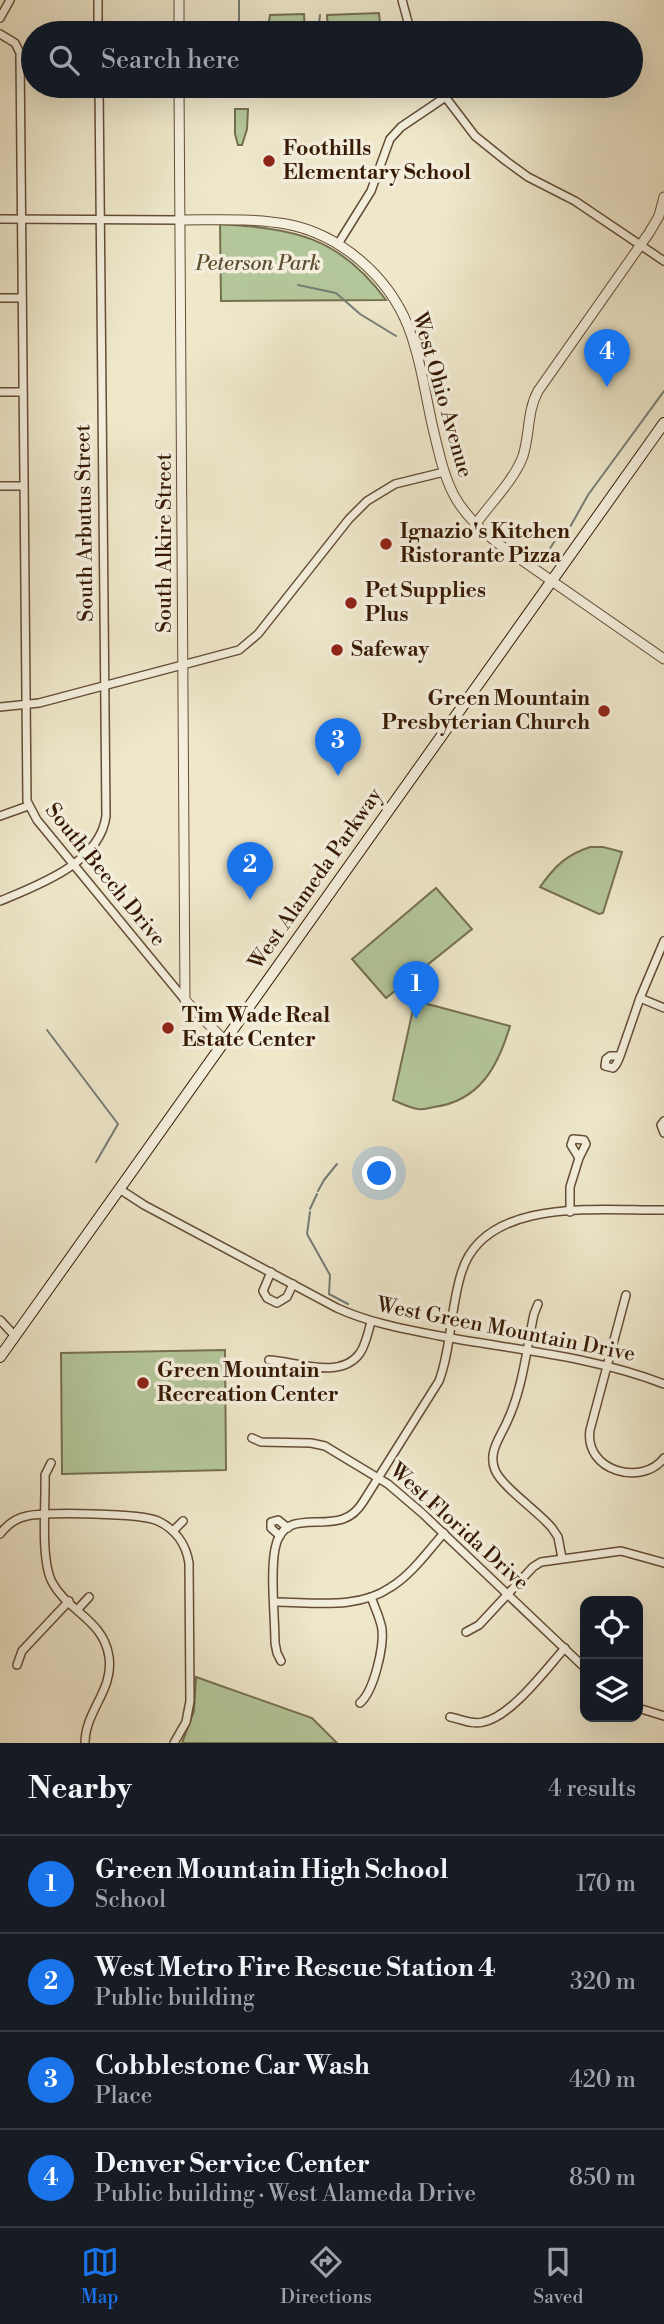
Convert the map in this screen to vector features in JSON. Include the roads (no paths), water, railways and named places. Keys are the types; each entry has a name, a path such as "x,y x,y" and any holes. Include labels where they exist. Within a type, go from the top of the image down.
{"main road":[{"name":"West Alameda Parkway","path":"0,1357 664,423"}],"street":[{"path":"0,18 10,0"},
{"path":"98,0 98,21"},
{"path":"179,0 179,21"},
{"path":"402,0 408,21"},
{"name":"South Beech Drive","path":"0,34 15,43 20,53 28,806 72,865 185,1000 224,1040"},
{"name":"South Arbutus Street","path":"0,901 60,874 98,840 105,825 99,98"},
{"name":"South Alkire Street","path":"179,98 185,1000"},
{"path":"338,244 371,191 390,139 401,127 444,98 475,135 506,161 528,177 575,201 664,261"},
{"path":"475,525 520,463 526,445 532,405 538,391 641,245 659,216 664,197"},
{"name":"West Ohio Avenue","path":"0,219 282,223 313,232 338,244 381,281 405,319 444,472 455,499 475,525 664,659"},
{"path":"0,298 22,298"},
{"path":"0,392 22,392"},
{"path":"0,707 25,706 232,652 249,643 349,519 373,496 395,484 444,472"},
{"path":"0,486 23,486"},
{"path":"0,816 28,806"},
{"path":"620,1056 664,941"},
{"path":"640,998 664,1008"},
{"path":"664,1121 661,1125 664,1133"},
{"path":"570,1212 569,1187 579,1158"},
{"name":"West Green Mountain Drive","path":"121,1190 337,1308 371,1322 607,1364 664,1384"},
{"path":"281,1661 276,1649 274,1556 279,1536 288,1528 302,1522 337,1521 349,1517 359,1508 435,1389 445,1361 455,1294 462,1268 471,1251 493,1229 527,1216 570,1212 664,1210"},
{"path":"271,1272 263,1291 267,1298 277,1304 283,1302 293,1284"},
{"path":"626,1295 589,1441 599,1462 610,1468 631,1472 653,1469 664,1458"},
{"path":"538,1304 513,1409 495,1446 493,1464 499,1477 552,1528 558,1537 562,1558"},
{"path":"0,1320 15,1336"},
{"path":"269,1360 326,1368 351,1366 362,1349 371,1322"},
{"name":"West Florida Drive","path":"252,1438 261,1442 299,1442 325,1446 379,1478 444,1533 580,1663"},
{"path":"51,1463 45,1475 46,1555 49,1576 55,1587 103,1636 110,1660 107,1686 89,1719 85,1743"},
{"path":"0,1534 8,1525 21,1518 46,1515 135,1515 155,1519 173,1531 185,1548 189,1563 190,1701 183,1729 174,1743"},
{"path":"279,1536 271,1528 271,1522 278,1520 288,1528"},
{"path":"173,1531 183,1521"},
{"path":"275,1602 340,1602 371,1597 402,1579 444,1533"},
{"path":"466,1632 479,1625 537,1564 562,1558 621,1551 664,1563"},
{"path":"78,1609 89,1597"},
{"path":"360,1703 370,1690 382,1645 381,1624 371,1597"},
{"path":"17,1665 22,1651 69,1601"},
{"path":"450,1717 480,1723 497,1717 516,1701 565,1648"},
{"path":"643,1710 664,1716"}],"waterway":[{"path":"239,0 239,21"},
{"path":"319,21 320,15"},
{"path":"298,285 336,293 360,314 396,336"},
{"path":"544,558 556,539 570,527 588,495 664,391"},
{"path":"47,1030 118,1124 96,1162"},
{"path":"318,1191 337,1164"},
{"path":"310,1209 317,1194"},
{"path":"310,1212 307,1234 330,1275 329,1294 348,1304"}],"place":[{"name":"Foothills Elementary School","path":"269,161"},
{"name":"Denver Service Center","path":"607,387"},
{"name":"Ignazio's Kitchen Ristorante Pizza","path":"386,544"},
{"name":"Pet Supplies Plus","path":"351,603"},
{"name":"Safeway","path":"337,650"},
{"name":"Green Mountain Presbyterian Church","path":"604,711"},
{"name":"Cobblestone Car Wash","path":"338,776"},
{"name":"West Metro Fire Rescue Station 4","path":"250,900"},
{"name":"Green Mountain High School","path":"416,1019"},
{"name":"Tim Wade Real Estate Center","path":"168,1028"},
{"name":"Green Mountain Recreation Center","path":"143,1383"}],"park label":[{"name":"Peterson Park","path":"258,264"}]}
